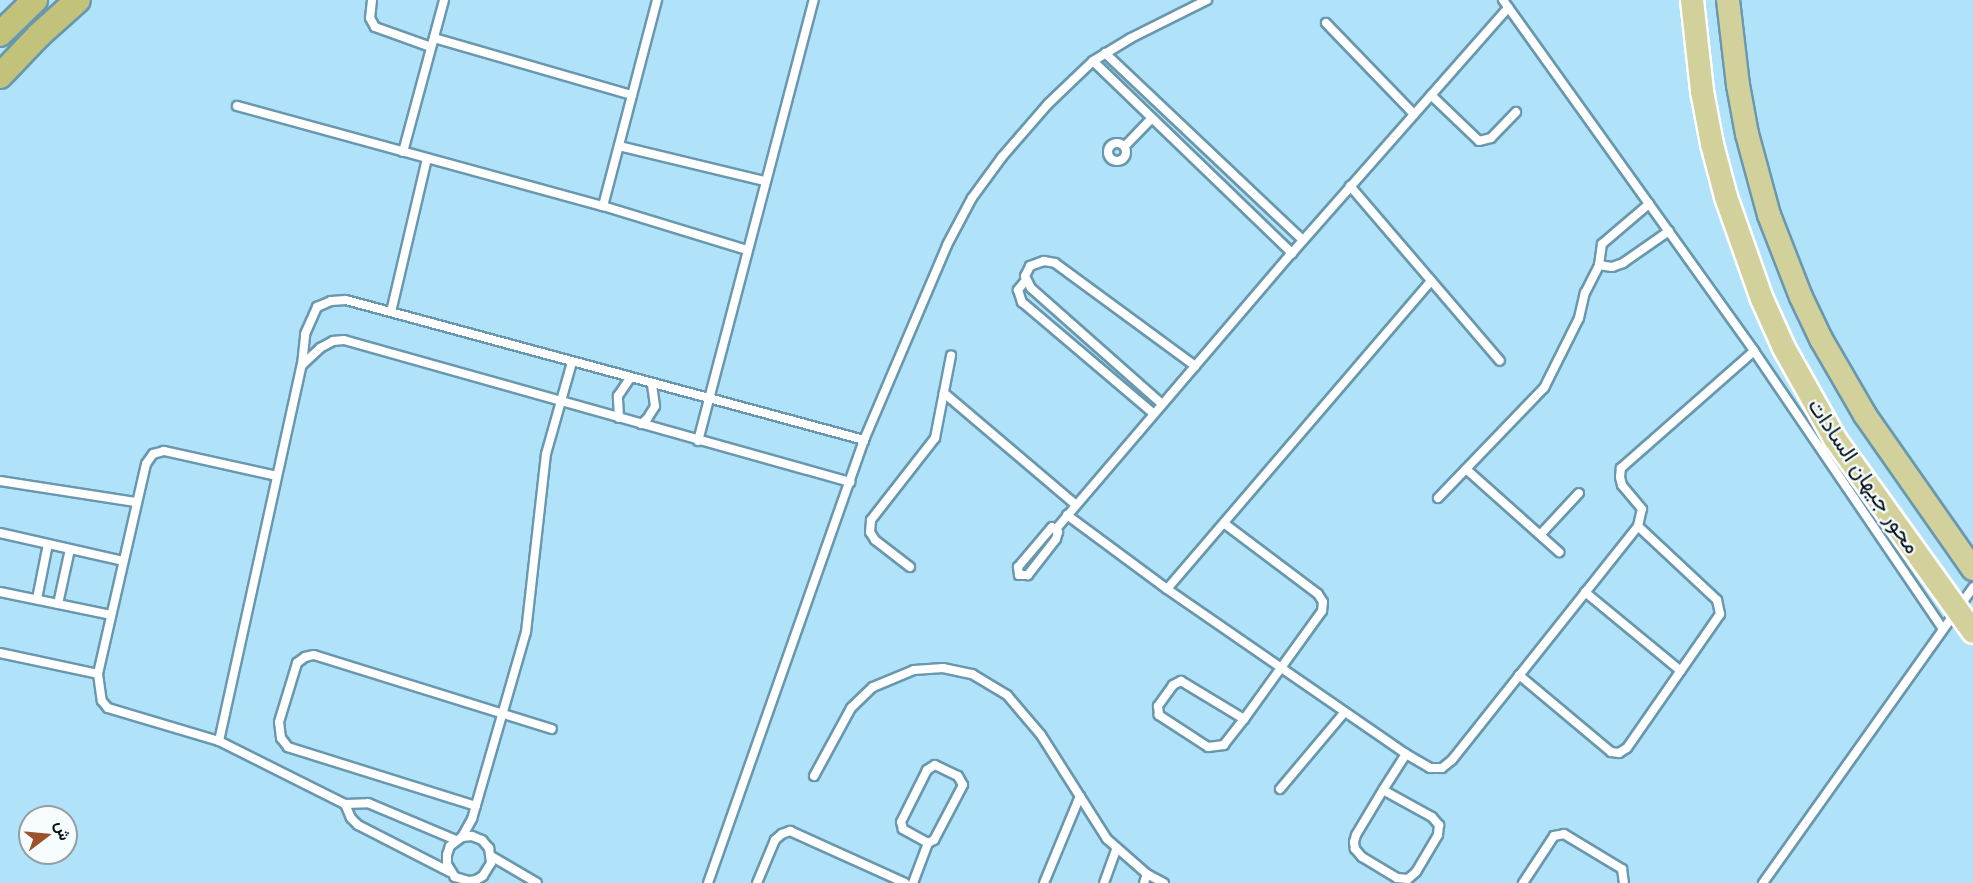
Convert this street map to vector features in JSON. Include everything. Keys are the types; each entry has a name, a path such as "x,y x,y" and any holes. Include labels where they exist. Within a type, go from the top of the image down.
{"highway":[{"path":"0,34 35,0"},
{"path":"0,76 39,35 78,0"}],"main road":[{"name":"محور جيهان السادات","path":"1692,0 1701,80 1712,144 1726,197 1762,298 1784,348 1835,439 1973,632"},
{"name":"محور جيهان السادات","path":"1728,0 1737,85 1747,134 1769,215 1801,297 1821,339 1865,415 1973,569"}],"lane":[{"path":"372,0 370,18 375,27 431,47"},
{"path":"403,152 444,0"},
{"path":"603,206 657,0"},
{"path":"698,441 814,0"},
{"path":"708,883 864,440 947,245 972,198 1002,157 1048,104 1093,61 1207,0"},
{"path":"1503,0 1754,351 1942,628"},
{"path":"1056,529 1303,240 1508,8"},
{"path":"1326,23 1414,114"},
{"path":"434,38 632,95"},
{"path":"1105,53 1303,240"},
{"path":"1093,61 1292,253"},
{"path":"1431,95 1479,141 1491,138 1516,112"},
{"path":"237,106 603,206 747,250"},
{"path":"1125,146 1151,119"},
{"path":"619,146 765,181"},
{"path":"391,312 427,159"},
{"path":"1350,186 1500,361"},
{"path":"1438,498 1544,388 1579,318 1585,292 1599,265 1602,244 1649,204"},
{"path":"1599,265 1612,267 1623,264 1669,231"},
{"path":"1153,413 1019,299 1018,290 1026,280 1030,266 1044,261 1055,263 1195,366"},
{"path":"1026,280 1031,288 1162,404"},
{"path":"1167,589 1431,281"},
{"path":"219,741 302,365 305,334 317,307 331,301 346,300 708,400 864,440"},
{"path":"1069,342 1078,330"},
{"path":"302,365 321,348 333,341 344,340 850,482"},
{"path":"1067,514 1167,589 1280,669 1406,754 1430,768 1447,764 1638,526 1642,510 1622,485 1621,468 1754,351"},
{"path":"910,567 874,540 870,532 871,520 935,438 951,356"},
{"path":"450,872 447,855 459,839 476,806 526,632 546,454 572,362"},
{"path":"1111,377 1120,366"},
{"path":"619,418 618,396 630,378"},
{"path":"640,424 647,419 655,406 652,384"},
{"path":"944,393 1075,504"},
{"path":"277,476 164,451 153,454 146,464 135,502 98,674 99,694 108,708 219,741 345,804 368,803 459,839 472,836 482,840 491,856 537,883"},
{"path":"1466,469 1559,552"},
{"path":"0,481 135,502"},
{"path":"1540,535 1578,493"},
{"path":"1225,524 1318,594 1323,602 1322,611 1244,719 1224,745 1208,747 1162,719 1157,711 1173,685 1181,681 1244,719"},
{"path":"1519,675 1615,753 1627,748 1720,614 1720,606 1713,596 1638,526"},
{"path":"1049,529 1056,529 1058,535 1028,575 1019,575 1018,567 1049,529"},
{"path":"0,533 123,561"},
{"path":"37,599 48,544"},
{"path":"58,604 70,549"},
{"path":"1762,883 1973,587"},
{"path":"0,592 111,615"},
{"path":"1585,592 1681,671"},
{"path":"0,653 98,674"},
{"path":"476,806 288,747 281,738 279,727 294,669 301,659 314,655 552,729"},
{"path":"814,776 851,708 861,696 900,674 943,668 972,674 1007,695 1047,742 1098,827 1117,848 1147,874 1164,883"},
{"path":"1281,789 1344,713"},
{"path":"1383,790 1432,817 1439,825 1438,835 1416,872 1408,879 1396,878 1362,857 1355,849 1356,835 1383,790 1406,754"},
{"path":"913,883 928,843 934,840 963,785 958,776 935,765 927,770 901,822 903,829 928,843"},
{"path":"1044,883 1080,796"},
{"path":"345,804 351,818 358,825 462,880 479,882 488,870 491,856"},
{"path":"757,883 776,840 782,834 790,831 905,883"},
{"path":"1523,883 1554,836 1564,834 1622,868 1624,883"},
{"path":"1104,883 1117,848"},
{"path":"1144,883 1147,874"}]}
